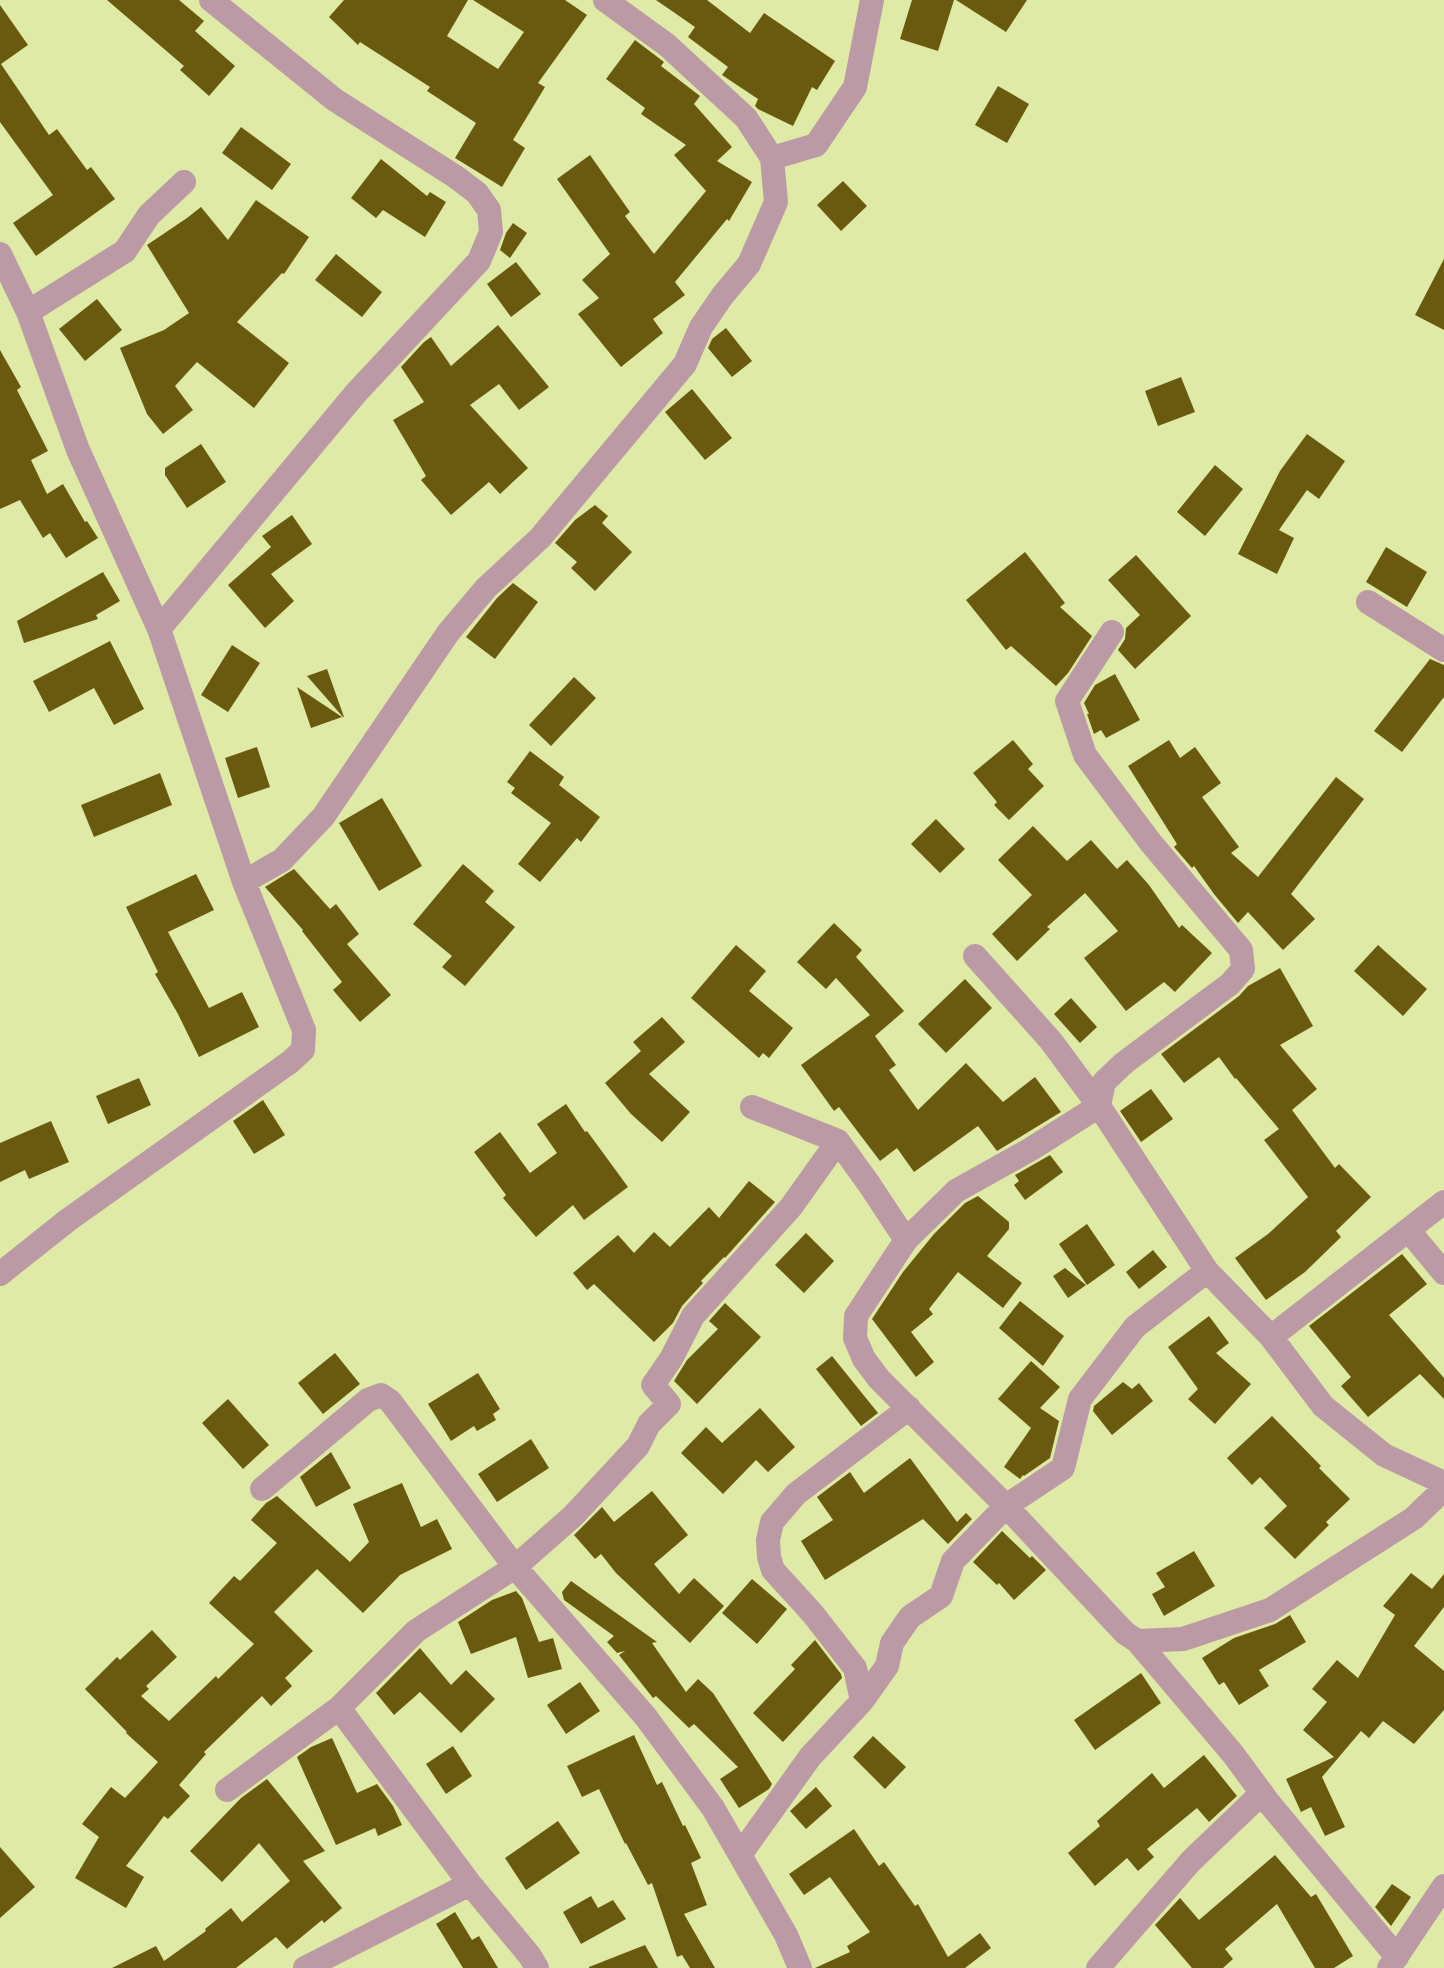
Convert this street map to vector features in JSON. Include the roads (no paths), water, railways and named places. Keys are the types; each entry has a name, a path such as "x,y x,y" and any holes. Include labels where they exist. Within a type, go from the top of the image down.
{"street":[{"path":"159,629 356,393 479,261 491,232 489,210 477,193 335,100 211,0"},
{"path":"244,882 282,860 323,817 448,633 486,588 540,538 685,364 701,327 749,264 776,202 772,158 746,118 667,45 605,0"},
{"path":"772,158 816,145 855,87 872,0"},
{"path":"28,312 125,251 149,215 184,182"},
{"path":"0,254 28,312 78,450 159,629 244,882 304,1030 303,1050 290,1062 68,1220 0,1274"},
{"path":"1368,602 1444,650"},
{"path":"1112,632 1067,701 1085,755 1151,843 1241,950 1243,969 1230,984 1124,1063 1104,1082 1099,1106 956,1191 906,1240 856,1316 855,1338 864,1359 879,1379 1006,1506 1125,1633 1137,1641 1233,1754 1393,1962 1443,1888"},
{"path":"975,956 1051,1041 1099,1106 1207,1271 1271,1337 1323,1406 1384,1455 1444,1486 1414,1518 1270,1610 1183,1639 1137,1641"},
{"path":"752,1107 838,1141 906,1240"},
{"path":"227,1790 339,1708 416,1631 515,1567 573,1516 638,1446 649,1424 669,1404 653,1385 671,1359 693,1316 791,1207 838,1141"},
{"path":"1271,1337 1444,1202"},
{"path":"1409,1231 1444,1273"},
{"path":"740,1855 810,1757 862,1701 887,1666 892,1643 910,1617 941,1596 953,1561 1006,1506 1063,1468 1080,1399 1135,1327 1207,1271"},
{"path":"262,1489 368,1400 381,1395 390,1401 515,1567 645,1716 713,1808 786,1935 800,1968"},
{"path":"862,1701 855,1668 813,1614 773,1570 768,1540 772,1522 796,1494 909,1408"},
{"path":"339,1708 531,1964"},
{"path":"1098,1968 1191,1861 1262,1793"},
{"path":"305,1968 470,1884"}]}
